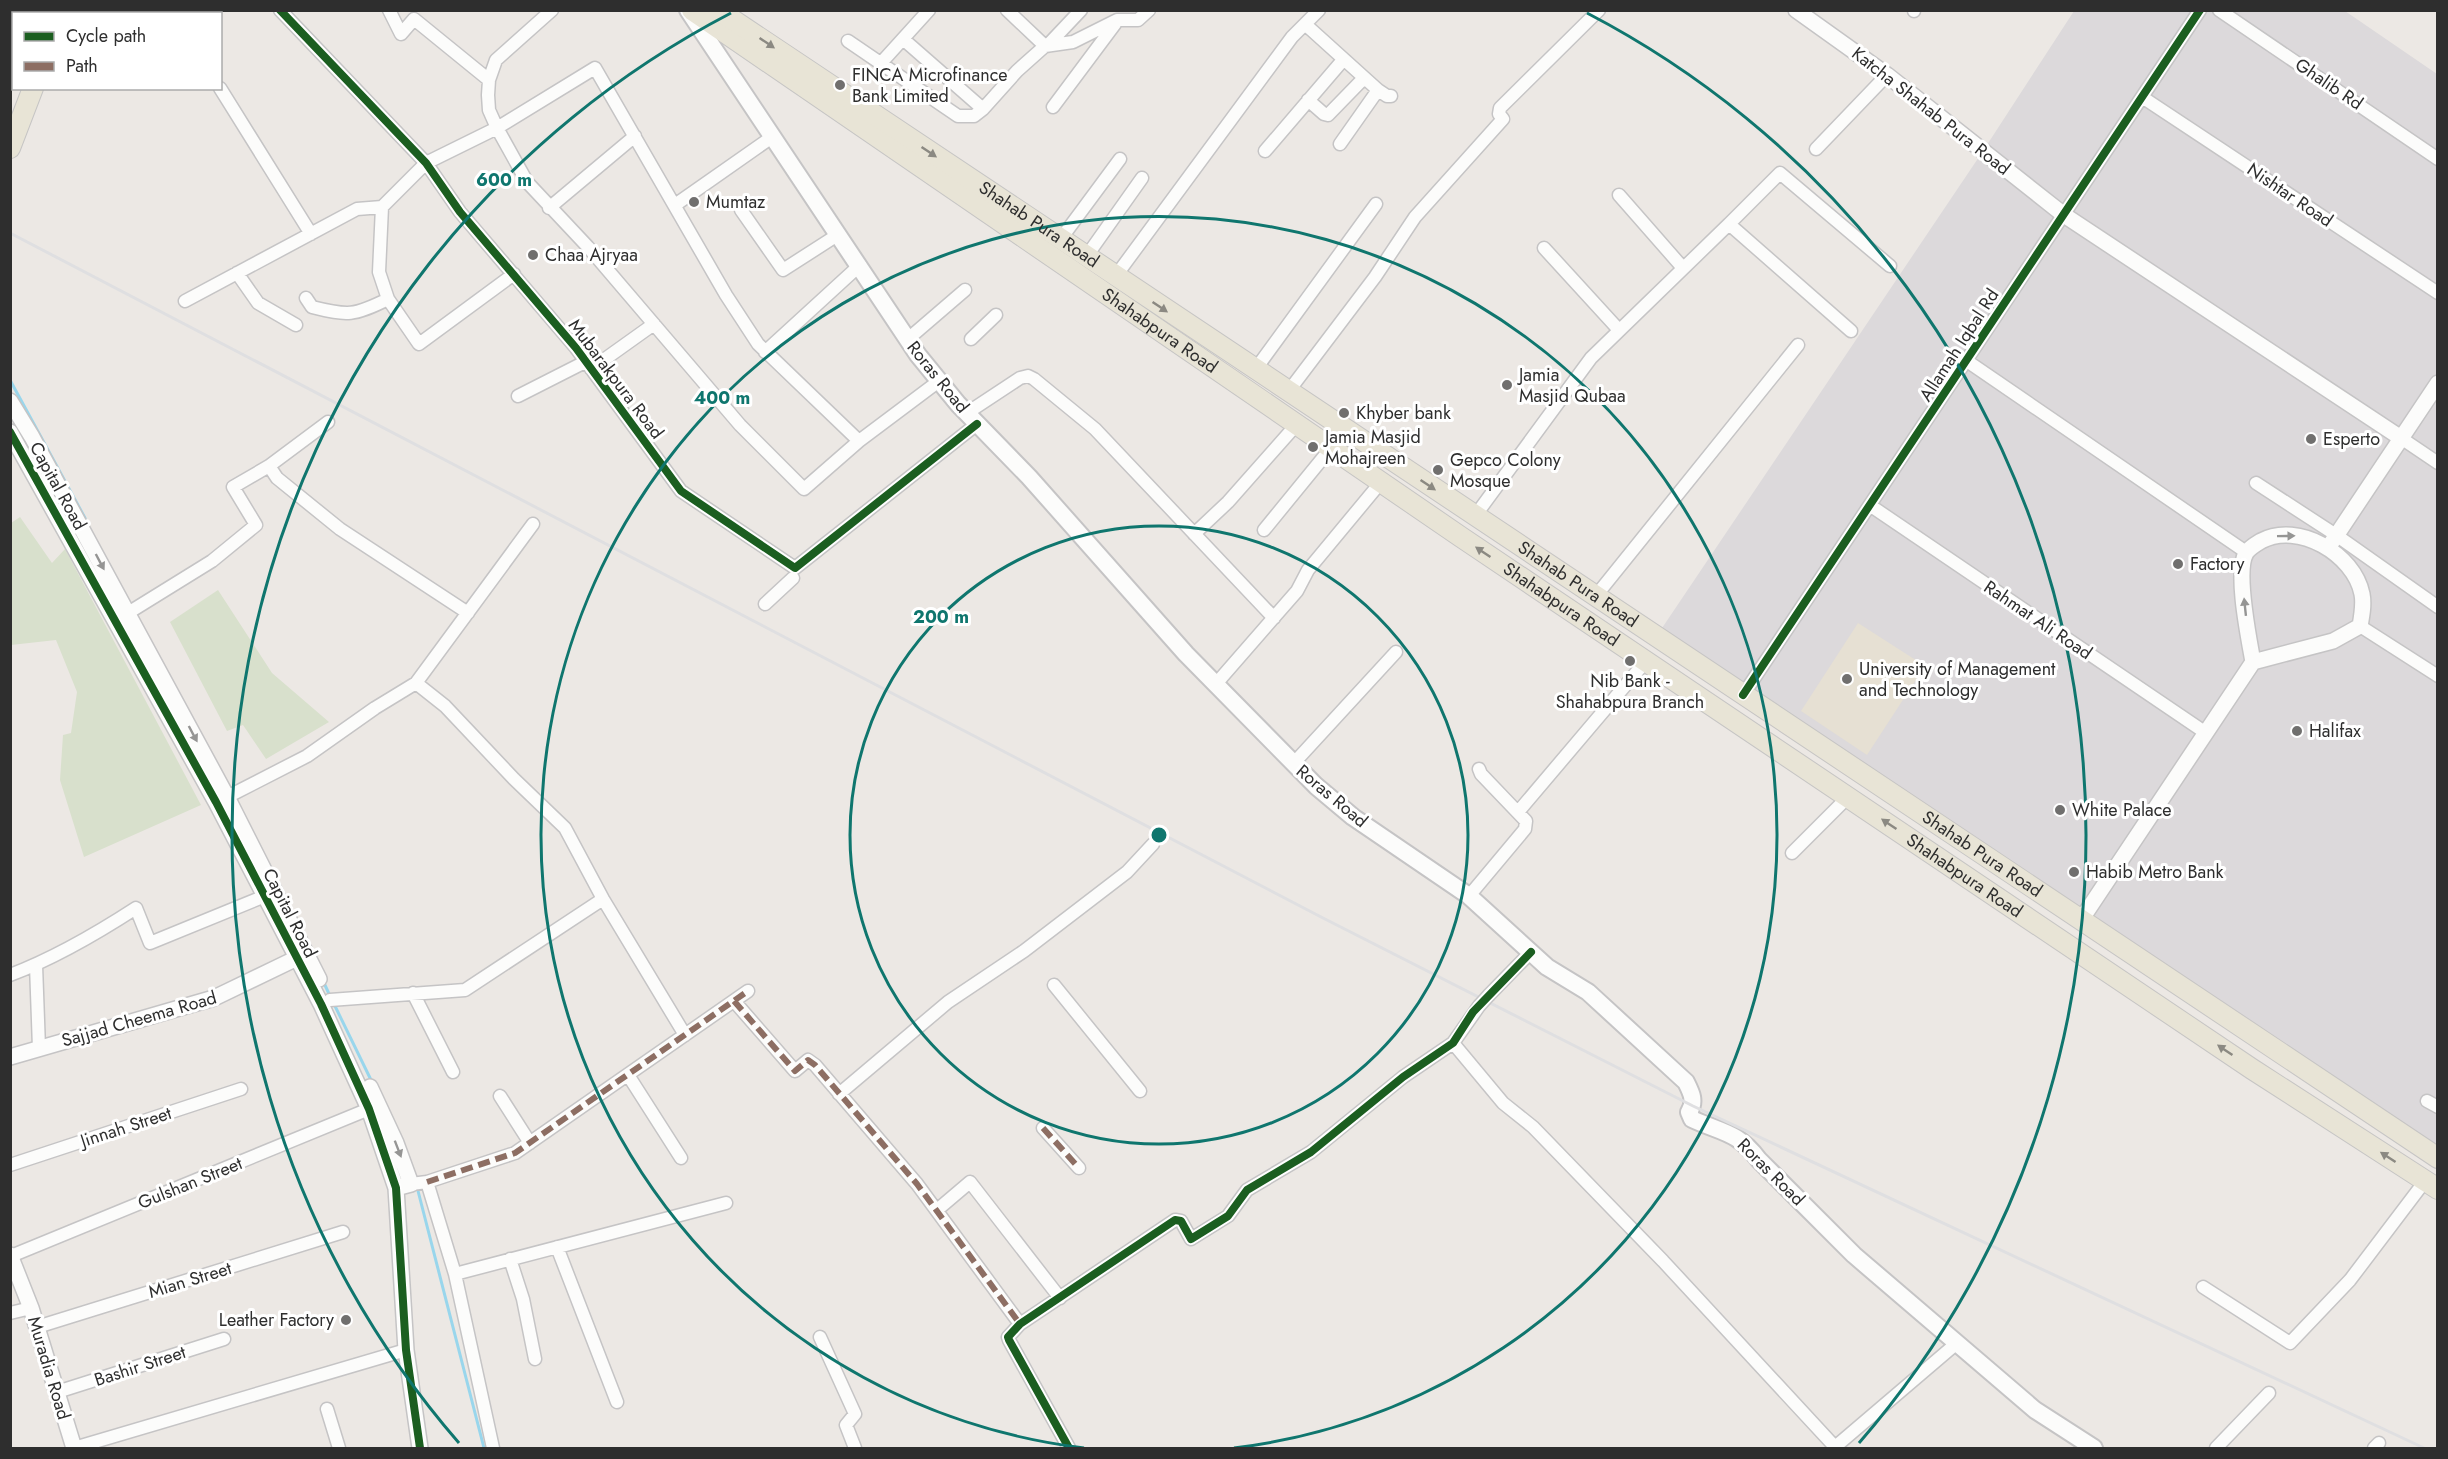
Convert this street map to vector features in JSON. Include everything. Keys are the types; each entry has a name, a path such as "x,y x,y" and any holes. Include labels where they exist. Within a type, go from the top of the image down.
{"main road":[{"name":"Roras Road","path":"690,10 772,137 908,339 939,381 1029,477 1215,685 1316,786 1353,817 1470,896 1547,967 1587,992 1682,1078 1692,1095 1693,1106 1689,1112 1692,1119 1735,1136 1748,1146 1759,1160 1854,1255 2035,1410 2094,1449"},
{"name":"Shahabpura Road","path":"690,10 1103,276"},
{"name":"Shahab Pura Road","path":"718,10 1086,257 1103,276 1129,297 1255,370 2438,1158"},
{"path":"10,148 32,90"},
{"name":"Shahabpura Road","path":"1129,297 1331,448 2256,1071 2431,1185"},
{"path":"1729,716 1743,695"},
{"path":"2066,943 2082,920"},
{"path":"2256,1071 2273,1049"}],"street":[{"name":"Mubarakpura Road","path":"280,10 426,163 460,213 588,365 681,491 795,568 972,418"},
{"path":"389,10 401,34 414,19 489,80"},
{"path":"552,10 496,60 489,80 489,110 496,128 527,183 588,247 741,425 804,489 859,441 939,381"},
{"path":"881,63 929,10"},
{"path":"1007,10 1046,45 1073,42 1117,20 1138,20 1149,10"},
{"path":"848,41 958,116 974,116 1081,10"},
{"path":"1103,276 1292,38 1318,10"},
{"path":"1288,392 1375,277 1415,217 1503,118 1499,114 1500,108 1599,10"},
{"name":"Katcha Shahab Pura Road","path":"1796,10 1887,75 2064,214 2401,438"},
{"name":"Allamah Iqbal Rd","path":"1743,695 2200,10"},
{"name":"Ghalib Rd","path":"2219,10 2438,159"},
{"path":"1053,107 1117,20"},
{"path":"1306,25 1378,90 1391,96"},
{"path":"903,39 983,109"},
{"path":"1265,151 1343,60"},
{"path":"184,301 357,209 382,207 426,163 496,128 595,68 726,295 765,352 859,441"},
{"path":"1816,149 1887,75"},
{"path":"1308,100 1328,115 1364,78"},
{"path":"221,90 311,234"},
{"path":"1340,144 1378,90"},
{"name":"Nishtar Road","path":"2142,97 2438,293"},
{"path":"549,207 635,136"},
{"path":"675,205 772,137"},
{"path":"1060,240 1119,159"},
{"path":"1474,516 1591,358 1780,172 1890,266"},
{"path":"1086,257 1142,178"},
{"path":"1619,195 1683,268"},
{"path":"1255,370 1376,204"},
{"path":"382,207 379,272 388,299 419,344 513,274"},
{"path":"741,210 783,270 839,234"},
{"path":"1729,224 1851,331"},
{"path":"1544,248 1619,330"},
{"path":"765,352 860,265"},
{"path":"237,273 258,303 296,325"},
{"path":"908,339 965,290"},
{"path":"306,298 312,307 343,315 362,312 388,299"},
{"path":"971,339 996,315"},
{"path":"518,396 588,365 654,324"},
{"path":"1595,597 1798,345"},
{"path":"1967,361 2246,552"},
{"path":"972,418 1020,378 1028,376 1034,379 1095,429 1274,618"},
{"path":"2332,541 2438,383"},
{"path":"10,401 128,613 221,799 330,1001 396,1143 404,1186 427,1182 515,1153 748,991"},
{"path":"128,613 212,561 256,525 233,487 268,466 328,422"},
{"path":"1194,534 1228,502 1297,424"},
{"path":"14,438 32,437"},
{"name":"Capital Road","path":"14,438 221,799 265,896 297,958 330,1001 369,1109 404,1186 406,1350 420,1449"},
{"path":"2401,438 2438,463"},
{"path":"1264,530 1331,448"},
{"path":"268,466 277,478 340,529 468,612"},
{"path":"1215,685 1297,591 1308,570 1381,482"},
{"path":"2256,483 2332,541 2438,607"},
{"name":"Rahmat Ali Road","path":"1871,506 2206,733"},
{"path":"221,799 307,756 375,708 416,683 533,524"},
{"path":"2082,920 2253,662 2243,590 2243,562 2246,552 2269,538 2285,536 2332,541"},
{"path":"2253,662 2317,646 2348,634 2360,626 2363,603 2359,584 2332,541"},
{"path":"765,604 793,578"},
{"path":"2360,626 2438,676"},
{"path":"1293,764 1396,652"},
{"path":"1518,812 1646,661"},
{"path":"416,683 445,706 514,779 565,828 603,899 685,1035"},
{"path":"1470,896 1525,829 1526,821 1481,774 1479,769"},
{"path":"1792,853 1848,797"},
{"path":"839,1094 948,1002 1024,951 1127,872 1153,844"},
{"path":"10,975 36,965 94,935 136,908 150,944 265,896"},
{"path":"330,1001 465,990 603,899"},
{"path":"1069,1449 1008,1336 1020,1324 1175,1220 1181,1221 1191,1239 1228,1216 1247,1190 1311,1152 1403,1077 1453,1043 1479,1006 1531,952"},
{"name":"Sajjad Cheema Road","path":"10,1057 214,998 297,958"},
{"path":"36,965 39,1048"},
{"path":"1054,984 1140,1091"},
{"path":"413,993 453,1072"},
{"path":"734,1001 795,1071 805,1061 810,1061 937,1210 1020,1324"},
{"path":"1453,1043 1503,1103 1533,1127 1663,1261 1835,1448 1957,1343"},
{"path":"628,1075 681,1158"},
{"name":"Jinnah Street","path":"10,1165 240,1089"},
{"path":"500,1096 530,1143"},
{"name":"Gulshan Street","path":"11,1256 369,1109"},
{"path":"1043,1128 1079,1168"},
{"path":"427,1182 455,1274 494,1449"},
{"path":"937,1210 970,1182 1060,1298"},
{"path":"2203,1287 2290,1343 2350,1280 2431,1185"},
{"path":"455,1274 726,1203"},
{"name":"Mian Street","path":"37,1327 343,1232"},
{"path":"557,1247 617,1402"},
{"name":"Muradia Road","path":"11,1256 31,1308 74,1449"},
{"path":"510,1259 523,1299 535,1359"},
{"path":"10,1313 31,1308"},
{"path":"820,1337 855,1414 846,1425 855,1449"},
{"name":"Bashir Street","path":"57,1392 224,1340"},
{"path":"74,1449 406,1350"},
{"path":"2216,1449 2269,1393"},
{"path":"327,1409 339,1449"}],"shaded area":[{"path":"2074,11 2345,11 2437,74 2437,1158 1656,637 1983,151"},
{"path":"1858,623 1925,666 1867,755 1801,711"}],"green space":[{"path":"20,517 52,563 65,549 201,805 84,857 60,780 63,735 71,733 77,692 56,640 11,645 11,523"},
{"path":"218,590 272,673 329,722 266,759 243,725 227,731 170,622"}],"waterway":[{"path":"10,380 85,518"},
{"path":"324,983 330,996"},
{"path":"334,1004 372,1082"},
{"path":"417,1187 484,1448"}],"railway":[{"path":"10,233 1323,918 1693,1106 2424,1448"}],"marked path":[{"path":"427,1182 515,1153 748,991"},
{"path":"734,1001 795,1071 808,1060 815,1065 917,1184 1020,1324"},
{"path":"1043,1128 1079,1168"}],"cycle path":[{"path":"280,10 426,163 460,212 576,348 681,491 795,568 977,424"},
{"path":"1743,695 2200,10"},
{"path":"10,432 216,802 321,1004 369,1109 396,1188 406,1350 420,1448"},
{"path":"1069,1448 1009,1340 1008,1337 1020,1324 1175,1220 1181,1221 1191,1239 1228,1216 1247,1190 1311,1152 1403,1077 1453,1043 1473,1012 1531,952"}],"place":[{"name":"FINCA Microfinance Bank Limited","path":"840,85"},
{"name":"Mumtaz","path":"694,202"},
{"name":"Chaa Ajryaa","path":"533,255"},
{"name":"Jamia Masjid Qubaa","path":"1507,385"},
{"name":"Khyber bank","path":"1344,413"},
{"name":"Esperto","path":"2311,439"},
{"name":"Jamia Masjid Mohajreen","path":"1313,447"},
{"name":"Gepco Colony Mosque","path":"1438,470"},
{"name":"Factory","path":"2178,564"},
{"name":"Nib Bank - Shahabpura Branch","path":"1630,661"},
{"name":"University of Management and Technology","path":"1847,679"},
{"name":"Halifax","path":"2297,731"},
{"name":"White Palace","path":"2060,810"},
{"name":"Habib Metro Bank","path":"2074,872"},
{"name":"Leather Factory","path":"346,1320"}]}
